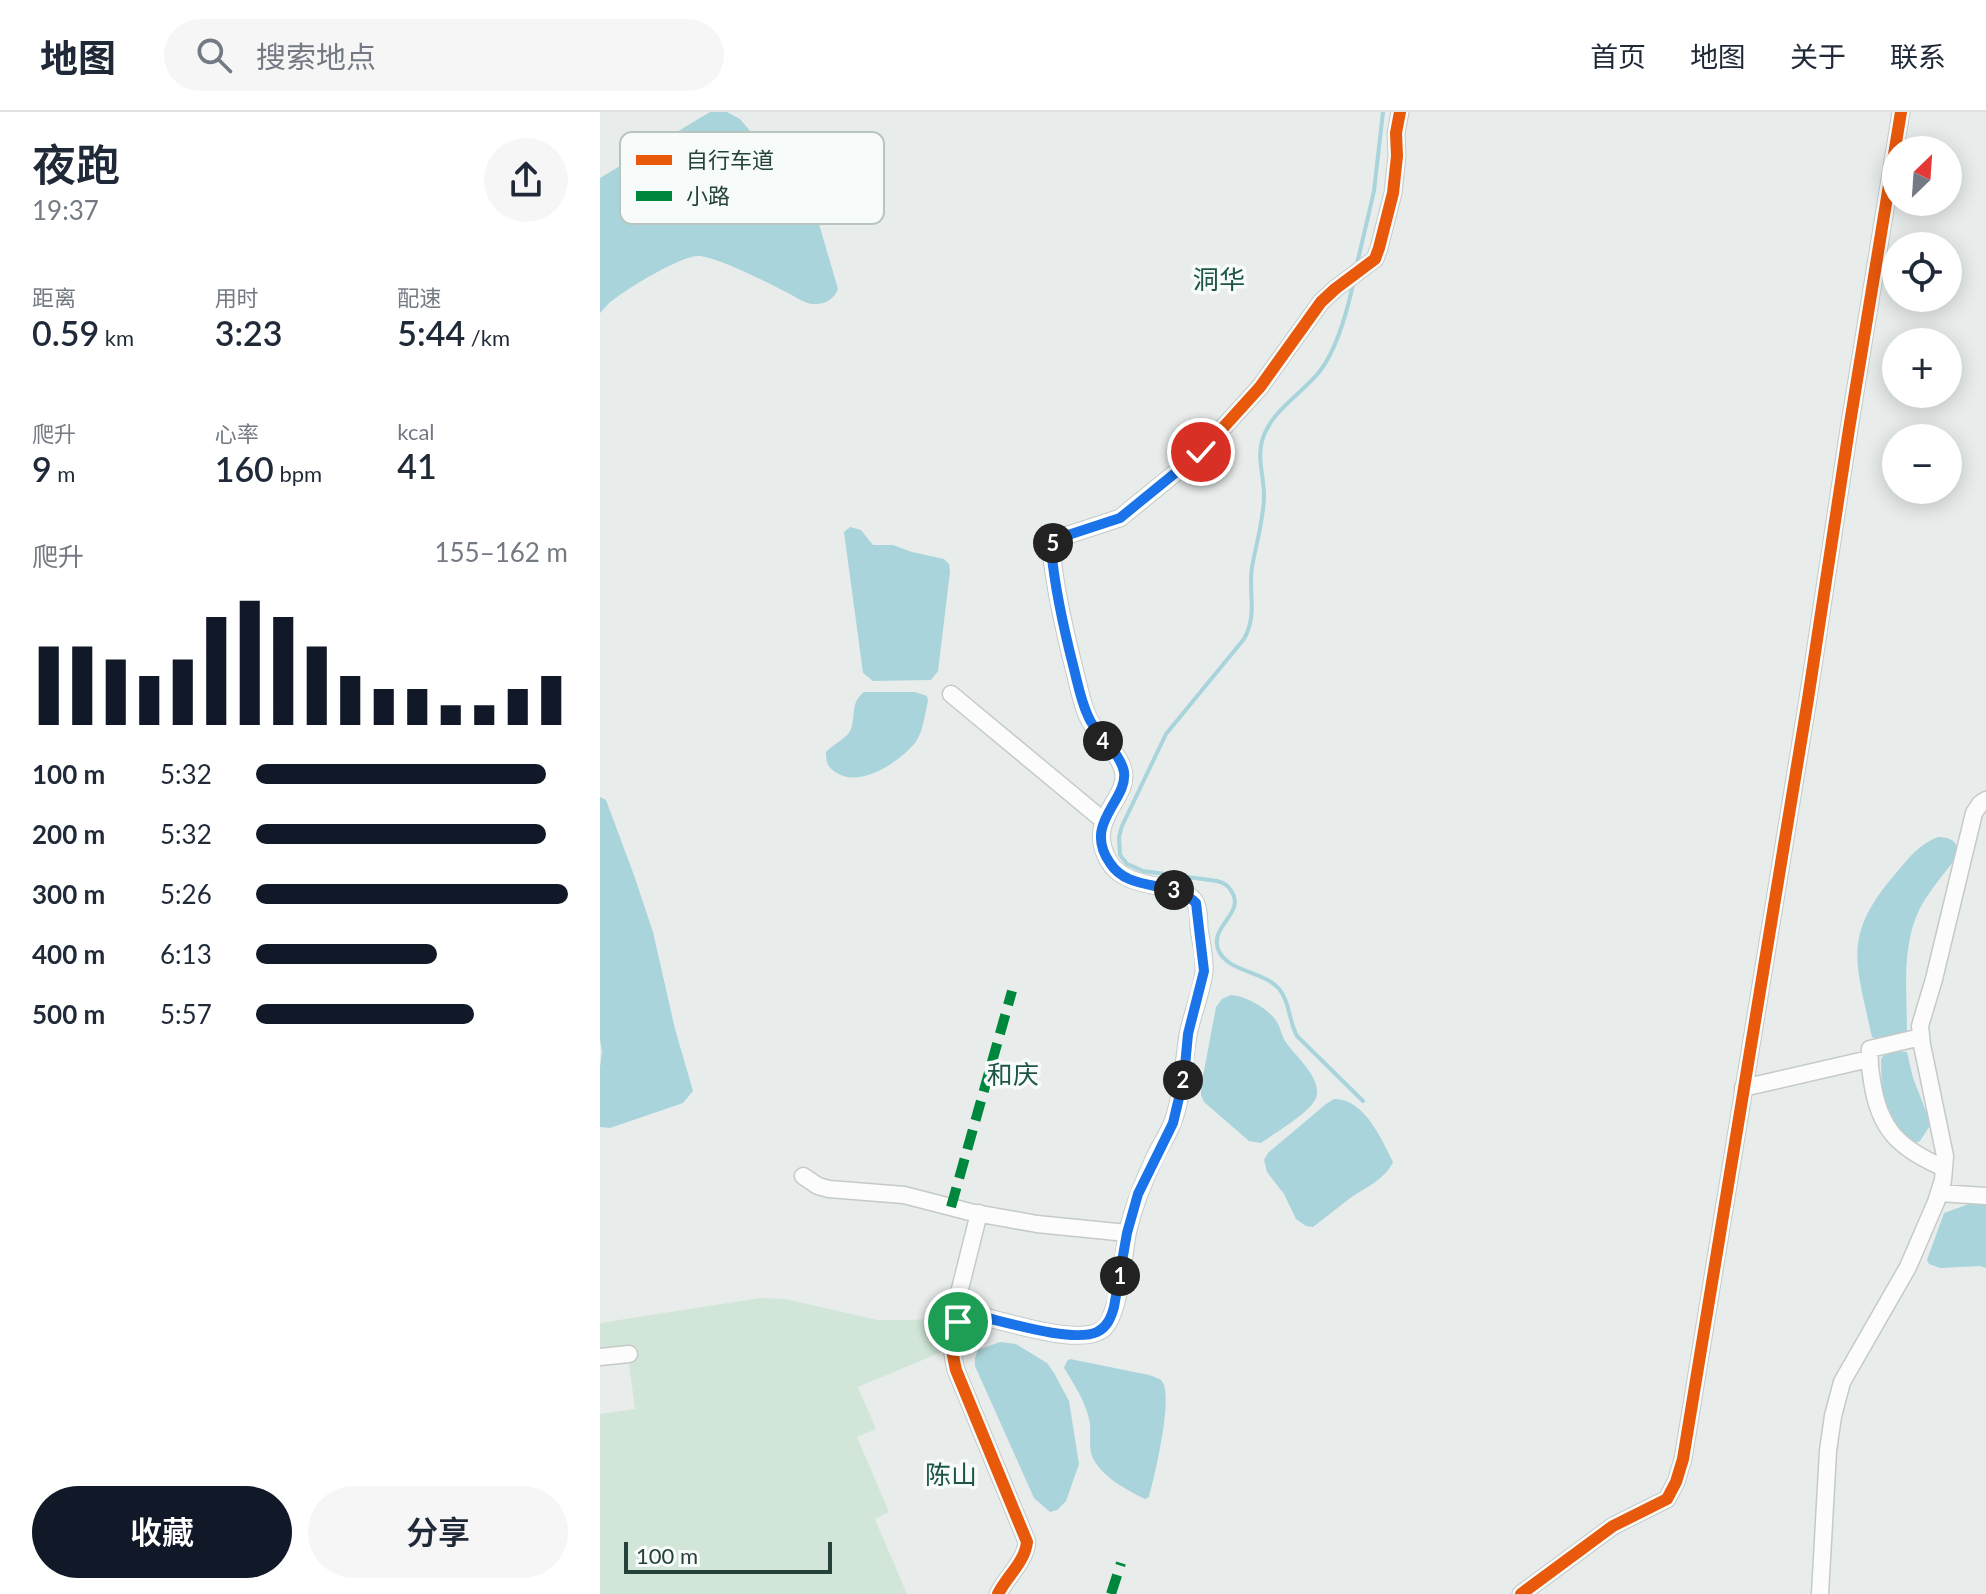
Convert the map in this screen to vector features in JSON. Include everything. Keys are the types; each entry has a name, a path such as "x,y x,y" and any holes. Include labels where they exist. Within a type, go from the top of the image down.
{"street":[{"path":"958,1322 973,1315 1053,1333 1082,1335 1094,1334 1104,1328 1111,1318 1127,1233 1138,1194 1176,1111 1184,1077 1188,1034 1204,971 1196,903 1188,895 1138,883 1117,872 1103,847 1104,821 1124,781 1123,769 1115,754 1093,729 1082,702 1065,634 1052,561 1052,544 1062,537 1120,518 1201,452 1260,387 1321,302 1375,259 1393,193 1400,112"},
{"path":"1521,1594 1613,1526 1663,1502 1672,1491 1683,1459 1901,112"},
{"path":"951,694 1104,821"},
{"path":"1820,1594 1828,1451 1842,1382 1908,1267 1939,1193 1945,1156 1920,1026 1974,813 1986,800"},
{"path":"1921,1037 1870,1049 1874,1099 1894,1137 1919,1157 1944,1168"},
{"path":"1743,1088 1869,1059"},
{"path":"803,1176 829,1189 904,1195 1037,1224 1127,1233"},
{"path":"1939,1193 1986,1196"},
{"path":"979,1213 957,1301 958,1322 951,1339 951,1350 956,1370 1027,1542 1023,1558 998,1594"},
{"path":"600,1357 629,1354"}],"green space":[{"path":"760,1298 785,1299 878,1320 951,1317 942,1352 858,1387 876,1429 857,1437 889,1512 875,1519 907,1594 600,1594 600,1414 635,1409 627,1349 600,1352 600,1323"}],"water":[{"path":"710,112 727,112 740,119 751,132 677,132"},
{"path":"620,166 620,224 819,224 837,292 826,302 811,304 732,266 700,256 681,260 656,273 620,295 600,313 600,178"},
{"path":"850,527 861,530 873,545 893,545 944,559 949,564 938,671 931,680 873,681 863,673 844,532"},
{"path":"864,692 915,692 927,696 928,701 920,734 908,750 879,771 847,777 830,767 826,752 849,733 855,705"},
{"path":"600,797 606,800 653,932 693,1091 683,1103 610,1128 600,1127"},
{"path":"1938,837 1954,842 1957,853 1926,898 1912,929 1906,981 1907,1032 1880,1040 1872,1037 1861,986 1858,948 1861,931 1867,914 1896,873 1920,848"},
{"path":"1231,995 1255,1003 1275,1019 1285,1041 1317,1087 1315,1100 1310,1107 1261,1143 1249,1141 1204,1102 1201,1095 1216,1007 1222,999"},
{"path":"1899,1051 1907,1052 1913,1078 1931,1124 1920,1141 1913,1144 1893,1126 1882,1097 1881,1059"},
{"path":"1334,1099 1354,1105 1363,1113 1393,1162 1374,1183 1313,1227 1306,1226 1296,1219 1284,1194 1267,1172 1264,1160 1268,1153"},
{"path":"1980,1200 1986,1201 1986,1268 1940,1268 1929,1264 1927,1260 1944,1213"},
{"path":"1000,1342 1016,1344 1047,1363 1069,1401 1079,1464 1066,1501 1057,1510 1050,1512 1034,1498 975,1366 978,1350"},
{"path":"1070,1359 1161,1380 1165,1388 1165,1418 1149,1497 1145,1499 1122,1487 1096,1463 1091,1452 1087,1412 1064,1368"}],"waterway":[{"path":"1357,264 1374,191 1383,112"},
{"path":"1354,280 1341,328 1326,362 1279,412 1262,441 1260,454 1264,504 1252,567 1252,612 1248,630 1244,639 1166,734 1119,837 1120,855 1127,864 1143,871 1217,881 1229,888 1235,900 1217,941 1222,956 1228,962 1269,980 1280,990 1297,1036 1363,1101"}],"marked path":[{"path":"951,1207 1012,991"},
{"path":"1111,1594 1121,1563"}],"cycle path":[{"path":"998,1594 1019,1562 1027,1542 956,1370 952,1345 954,1329 964,1318 973,1315 1040,1331 1077,1335 1092,1334 1109,1322 1117,1298 1133,1211 1176,1113 1188,1035 1204,971 1196,904 1181,892 1128,878 1108,860 1102,845 1105,820 1121,790 1123,770 1091,722 1083,704 1060,609 1052,544 1062,537 1120,518 1201,452 1260,387 1321,302 1375,259 1393,193 1400,112"},
{"path":"1521,1594 1613,1526 1667,1499 1683,1459 1901,112"}],"district":[{"name":"洞华","path":"1219,279"},
{"name":"和庆","path":"1013,1074"},
{"name":"陈山","path":"951,1474"}],"route":[{"path":"958,1322 973,1315 1068,1335 1094,1334 1104,1328 1114,1307 1127,1233 1138,1194 1173,1123 1184,1077 1188,1034 1204,971 1196,903 1188,895 1177,891 1133,881 1117,872 1107,858 1102,830 1124,781 1123,769 1115,754 1093,729 1082,702 1065,634 1051,549 1056,539 1120,518 1201,452"}]}
